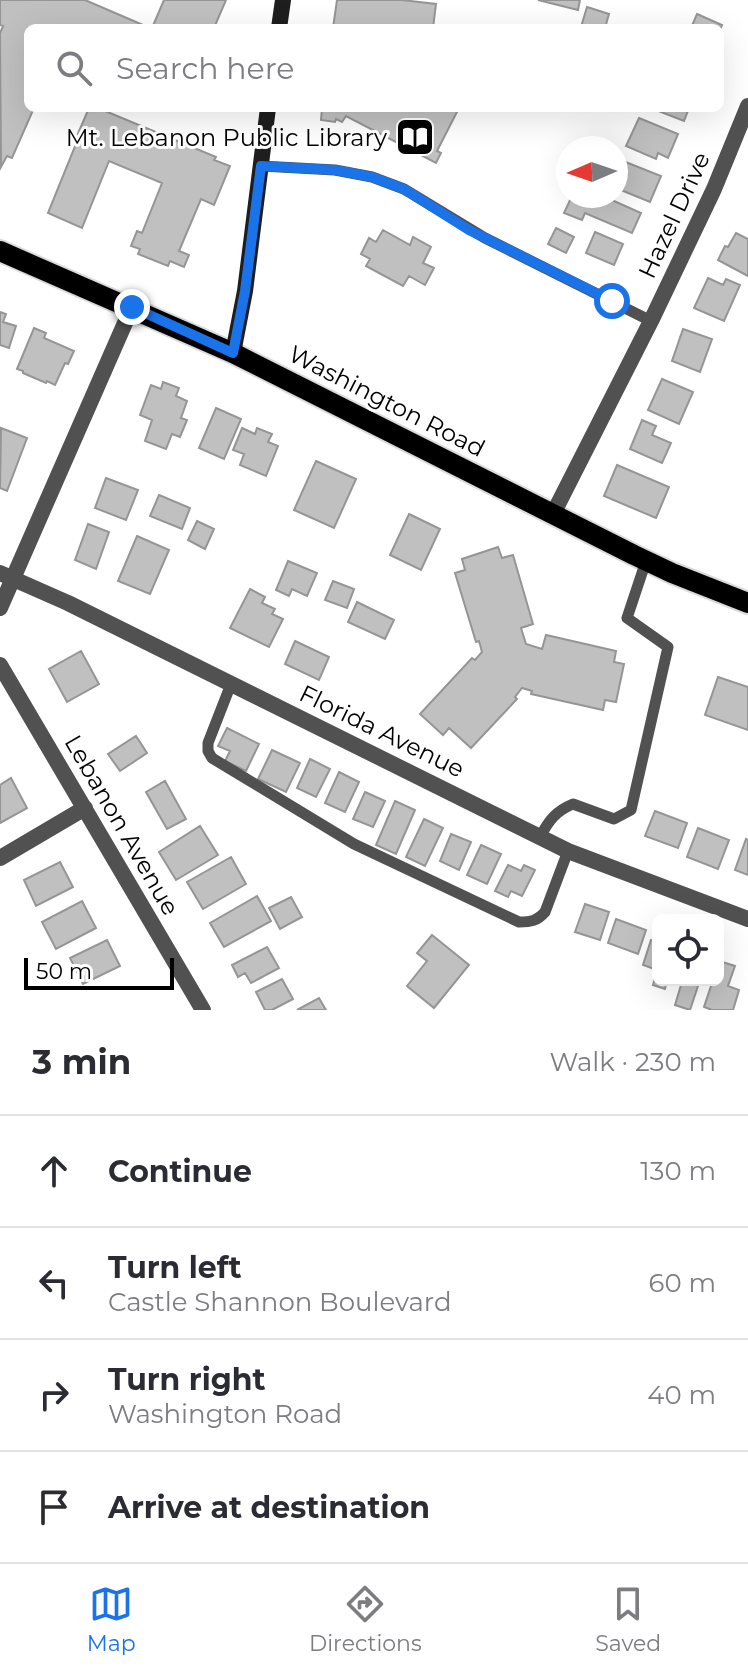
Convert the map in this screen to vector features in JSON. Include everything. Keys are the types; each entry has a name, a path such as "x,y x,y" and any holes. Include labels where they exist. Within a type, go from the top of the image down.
{"main road":[{"name":"Washington Road","path":"0,251 233,353 646,561 748,603"}],"street":[{"path":"280,24 283,0"},
{"name":"Hazel Drive","path":"553,514 651,321 714,189 748,106"},
{"path":"233,353 245,291 268,112"},
{"path":"0,608 6,576 132,307"},
{"name":"Florida Avenue","path":"6,576 68,603 568,851 748,919"},
{"name":"Lebanon Avenue","path":"0,665 203,1010"},
{"path":"0,858 85,808"}],"lane":[{"path":"261,166 335,170 372,177 404,189 477,234 651,321"},
{"path":"540,837 557,811 573,804 614,819 631,810 668,647 627,618 646,561"},
{"path":"231,684 208,743 212,758 354,844 519,922 539,919 545,912 568,851"}],"building":[{"path":"0,0 85,0 141,24 24,24 24,112 32,112 12,158 7,156 1,167 0,33 3,26 0,25"},
{"path":"164,0 226,0 216,24 154,24"},
{"path":"337,0 402,0 436,4 434,24 334,24"},
{"path":"538,0 580,0 578,10"},
{"path":"587,7 609,14 606,24 582,24"},
{"path":"697,14 720,24 693,24"},
{"path":"87,112 108,112 216,157 214,160 230,166 214,205 201,199 179,251 189,255 184,267 170,261 168,266 138,254 140,249 131,246 137,231 142,233 162,183 109,161 82,228 48,213"},
{"name":"Mt. Lebanon Public Library","path":"322,112 457,112 437,151 441,153 436,163 346,116 342,122 336,119 335,122 321,120"},
{"path":"661,112 687,112 684,121"},
{"path":"639,118 678,134 668,158 658,153 656,159 628,147"},
{"path":"628,163 661,176 650,202 628,193"},
{"path":"628,207 641,213 632,233 585,213 582,220 564,213 566,208"},
{"path":"556,228 574,237 566,253 548,244"},
{"path":"383,230 410,245 413,237 431,247 423,263 434,268 425,285 409,276 403,286 366,266 370,259 361,254 369,238 376,242"},
{"path":"595,232 623,244 614,265 586,253"},
{"path":"736,233 748,239 748,276 718,260"},
{"path":"708,278 723,285 726,279 740,285 724,321 694,308"},
{"path":"0,312 6,314 3,322 16,326 9,348 0,345"},
{"path":"34,328 46,333 44,338 74,351 55,385 17,369"},
{"path":"683,329 712,339 700,372 672,361"},
{"path":"662,379 693,392 679,424 648,410"},
{"path":"163,382 179,388 176,396 187,401 181,418 187,420 180,437 172,434 166,449 145,441 152,420 140,415 151,385 161,389"},
{"path":"216,408 241,419 224,459 199,448"},
{"path":"642,420 656,426 652,435 671,443 662,463 630,449"},
{"path":"1,428 27,438 7,491 0,488"},
{"path":"242,428 255,434 257,428 272,434 268,442 278,446 266,476 240,465 244,454 233,450"},
{"path":"316,461 356,479 334,528 294,510"},
{"path":"617,465 669,487 656,518 604,496"},
{"path":"106,478 138,490 126,520 95,508"},
{"path":"159,495 190,508 182,529 150,516"},
{"path":"409,514 440,529 421,570 390,555"},
{"path":"197,521 214,529 205,549 188,540"},
{"path":"88,524 109,532 96,569 75,560"},
{"path":"137,536 169,550 150,594 118,581"},
{"path":"498,547 502,558 513,555 533,624 521,628 526,644 542,649 546,635 616,651 614,662 624,664 616,702 605,700 603,710 531,694 532,691 522,688 515,697 517,699 471,748 449,728 443,735 420,714 472,658 475,660 482,652 479,641 476,642 455,573 465,570 462,559"},
{"path":"288,561 317,573 307,596 292,589 289,596 276,590"},
{"path":"333,581 354,589 347,608 325,600"},
{"path":"250,589 265,597 262,603 275,609 272,614 283,619 269,647 230,628"},
{"path":"357,602 394,620 385,639 348,622"},
{"path":"295,641 329,657 319,680 285,664"},
{"path":"81,651 99,684 67,702 49,669"},
{"path":"718,677 748,687 748,730 705,715"},
{"path":"227,728 259,744 246,771 225,761 230,751 218,746"},
{"path":"136,736 147,753 120,771 108,754"},
{"path":"272,750 300,763 286,792 258,779"},
{"path":"310,759 330,769 316,797 297,788"},
{"path":"339,772 359,782 345,812 325,803"},
{"path":"11,778 27,808 0,823 0,785"},
{"path":"165,781 186,819 167,829 146,792"},
{"path":"365,792 385,801 373,827 353,819"},
{"path":"395,801 415,810 396,854 376,845"},
{"path":"655,811 687,823 678,848 645,836"},
{"path":"424,819 443,828 425,866 406,857"},
{"path":"200,826 218,855 176,880 159,852"},
{"path":"698,828 729,840 718,869 687,857"},
{"path":"451,834 471,842 459,870 440,861"},
{"path":"748,840 748,875 735,870"},
{"path":"481,845 501,854 487,884 467,875"},
{"path":"231,857 246,884 203,909 187,882"},
{"path":"60,862 73,887 36,906 24,880"},
{"path":"508,865 521,871 524,865 535,870 522,896 511,891 508,897 495,891"},
{"path":"257,896 271,921 224,947 210,923"},
{"path":"291,897 302,917 280,929 269,908"},
{"path":"82,901 96,928 56,949 42,922"},
{"path":"585,904 609,912 600,940 575,932"},
{"path":"616,919 646,930 638,954 608,943"},
{"path":"432,935 469,965 434,1008 407,986 427,961 417,953"},
{"path":"107,940 120,966 83,984 70,958"},
{"path":"651,940 652,940 652,968 643,965"},
{"path":"267,947 279,968 251,983 245,973 238,977 232,965"},
{"path":"724,963 735,966 728,986 739,990 733,1010 704,1007 711,986 724,986"},
{"path":"282,979 293,999 272,1010 265,1010 256,992"},
{"path":"681,986 698,986 690,1010 675,1005"},
{"path":"319,998 326,1010 297,1010"}],"place":[{"name":"Mt. Lebanon Public Library","path":"415,137"}],"route":[{"path":"132,307 233,353 245,291 261,166 335,170 372,177 404,189 469,230 612,301"}]}
